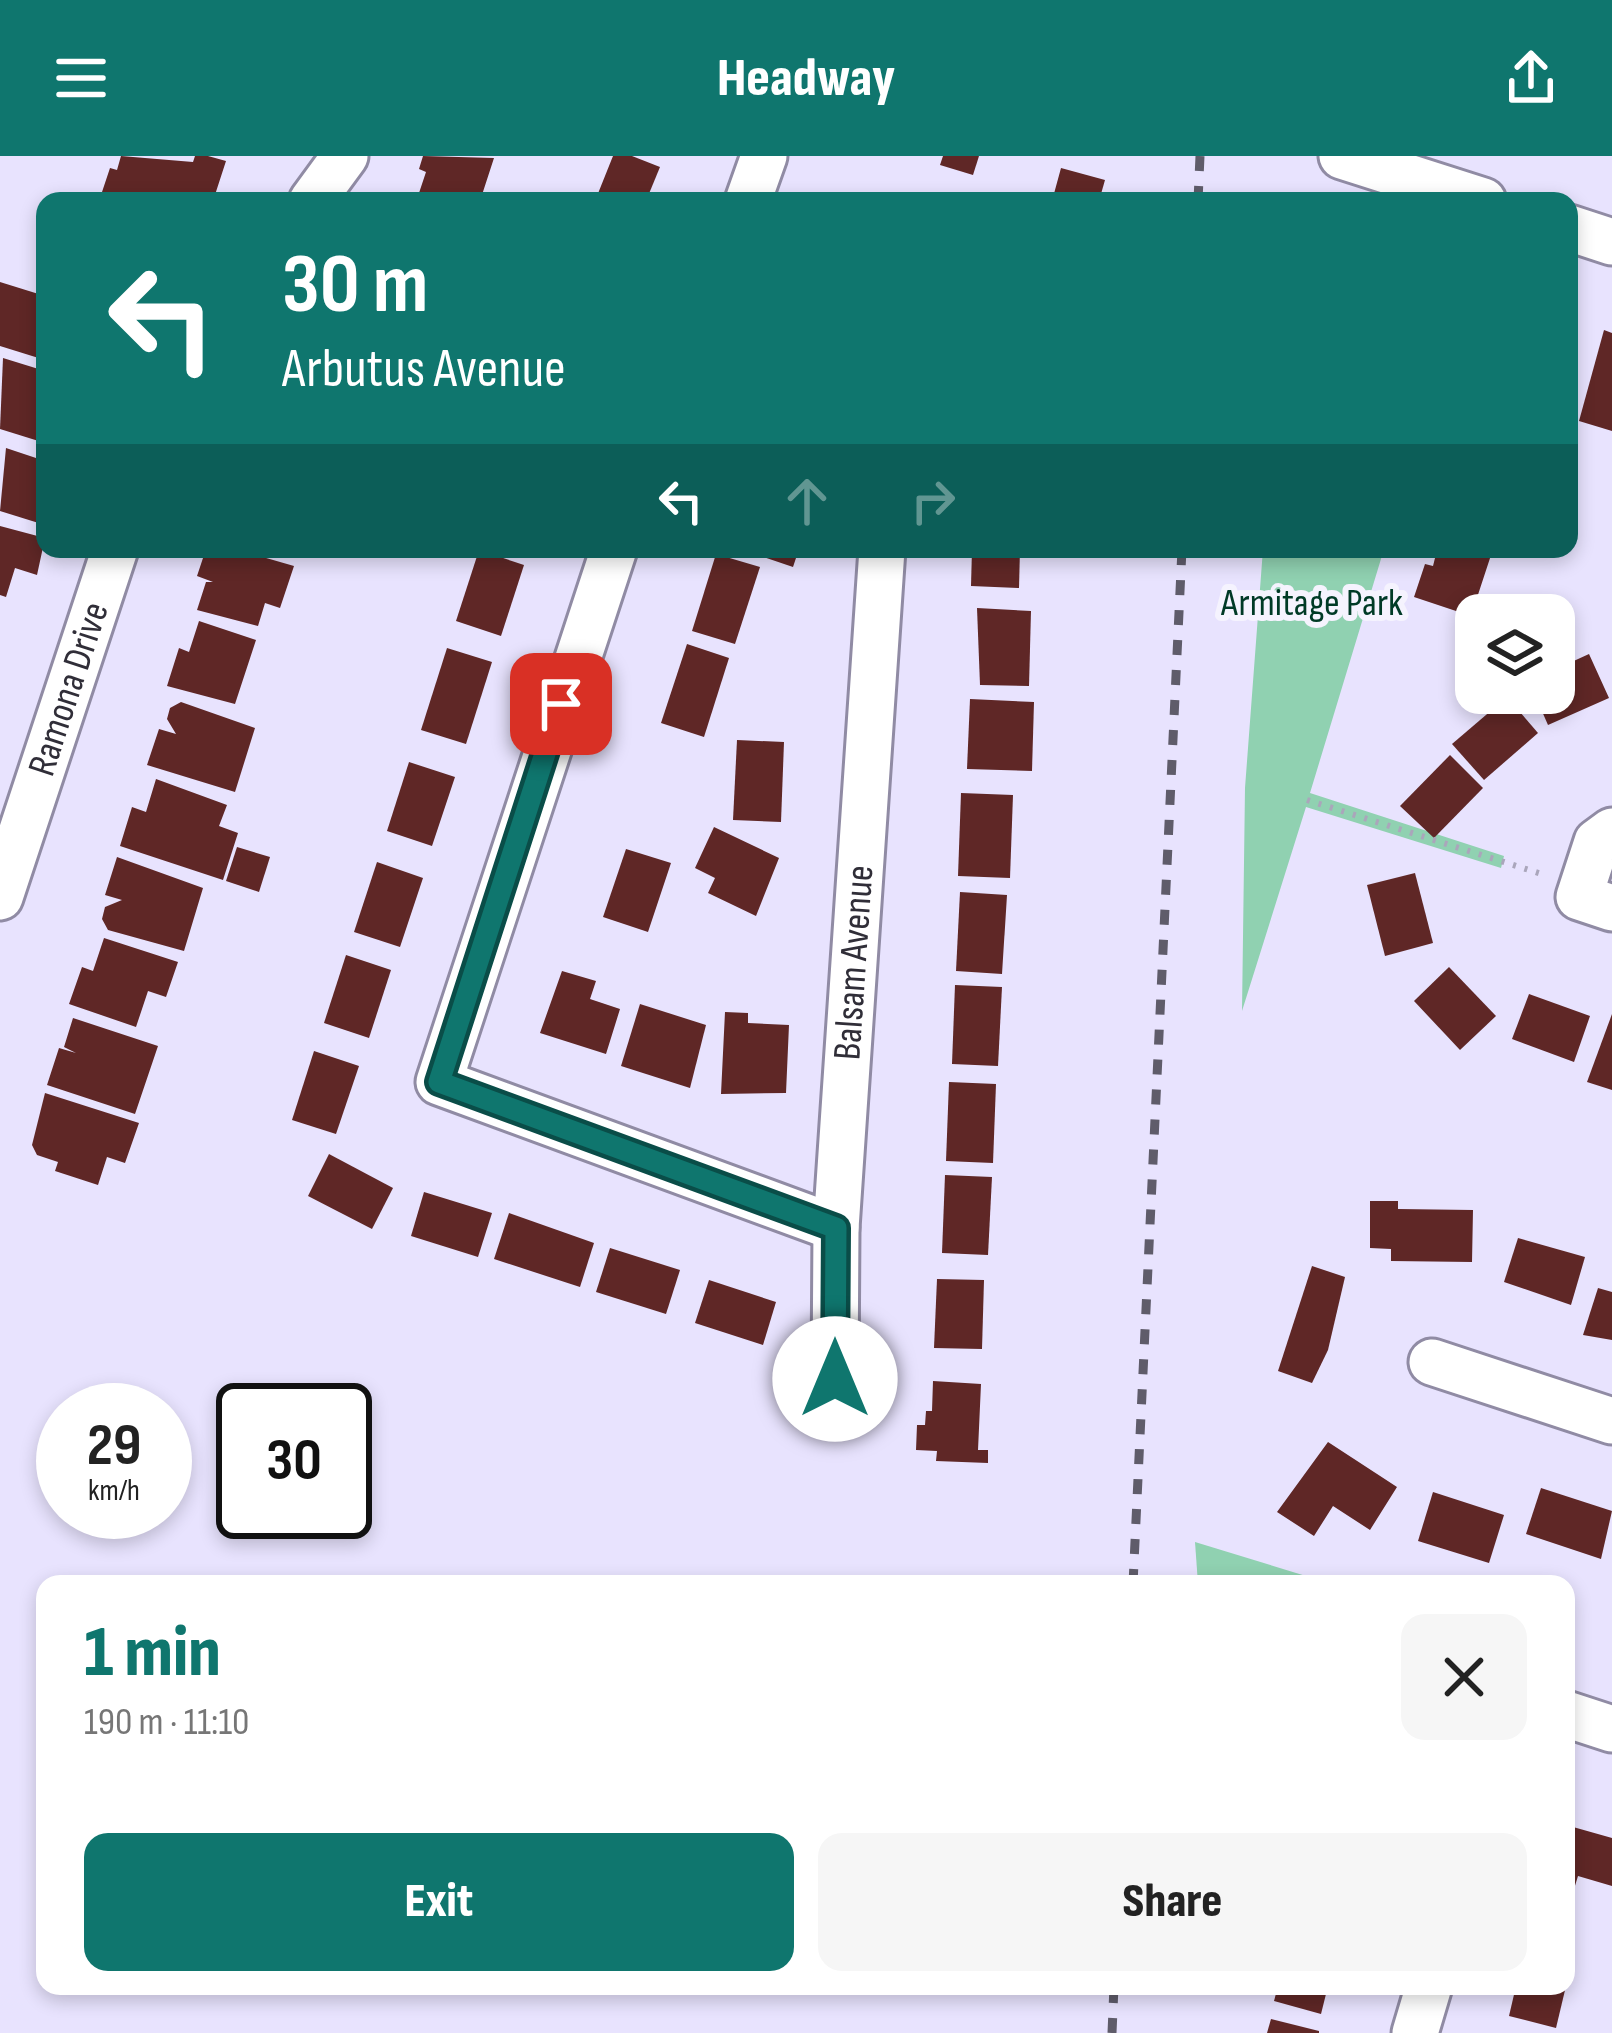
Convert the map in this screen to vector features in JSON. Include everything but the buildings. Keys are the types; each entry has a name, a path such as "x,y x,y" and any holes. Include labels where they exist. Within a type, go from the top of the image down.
{"street":[{"path":"319,192 345,156"},
{"path":"751,192 764,156"},
{"path":"1342,156 1455,192"},
{"path":"1578,231 1612,242"},
{"name":"Ramona Drive","path":"0,897 112,558"},
{"path":"611,558 439,1082 836,1228"},
{"name":"Balsam Avenue","path":"835,1379 836,1228 881,558"},
{"path":"1597,897 1598,842 1612,831"},
{"path":"1432,1362 1612,1421"},
{"path":"1575,1717 1612,1730"},
{"path":"1415,2033 1426,1995"}],"path":[{"path":"1306,800 1597,897"}],"green space":[{"name":"Armitage Park","path":"1262,558 1381,558 1310,793 1504,856 1501,868 1306,807 1242,1011 1245,788"},
{"path":"1195,1542 1303,1575 1197,1575"}],"railway":[{"path":"1198,192 1200,156"},
{"path":"1133,1575 1182,558"},
{"path":"1112,2033 1114,1995"}],"route":[{"path":"561,704 439,1082 836,1228 835,1379"}]}
